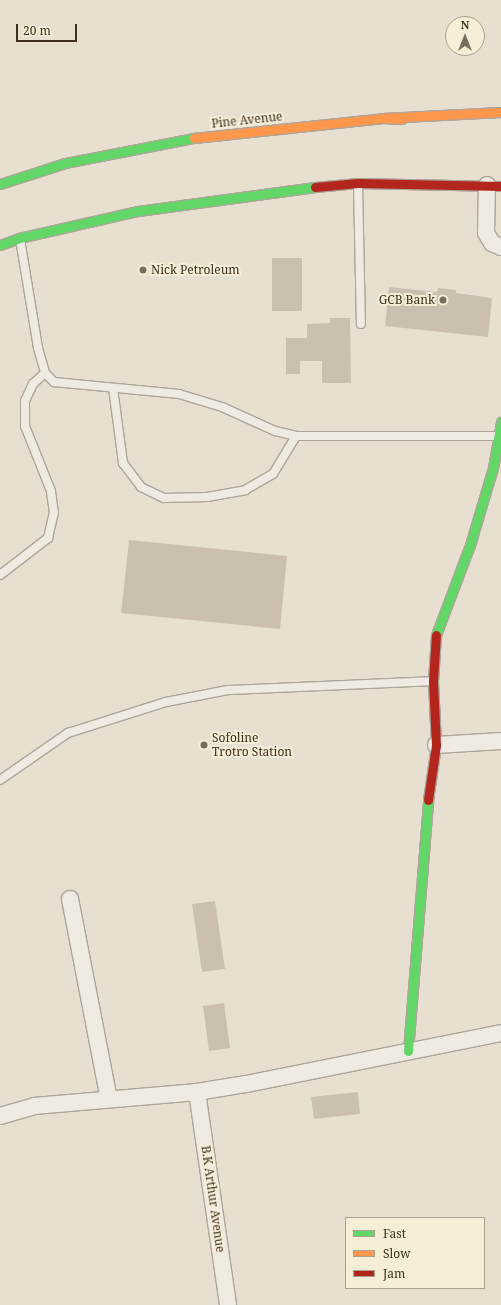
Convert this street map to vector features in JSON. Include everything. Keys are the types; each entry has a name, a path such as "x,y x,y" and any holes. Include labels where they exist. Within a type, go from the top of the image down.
{"main road":[{"path":"383,118 501,112"},
{"name":"Pine Avenue","path":"0,184 65,163 203,136 383,118 493,123"},
{"path":"0,245 19,238 138,210 265,192 358,183 494,185"},
{"path":"408,1051 426,804 436,744 432,681 434,640 470,545 493,468 501,422"}],"street":[{"path":"494,185 486,233 492,243 501,247"},
{"path":"436,744 501,740"},
{"path":"70,899 109,1098"},
{"path":"0,1116 34,1106 109,1098 197,1092 501,1033"},
{"name":"B.K Arthur Avenue","path":"197,1092 228,1305"}],"lane":[{"path":"358,183 361,324"},
{"path":"19,238 38,348 45,373 54,382 179,394 222,407 275,431 296,436 499,436"},
{"path":"0,576 48,538 54,513 50,491 25,426 25,401 33,384 45,373"},
{"path":"113,388 123,463 141,487 164,498 207,497 245,490 273,474 296,436"},
{"path":"0,780 68,733 166,702 228,690 432,681"}],"building":[{"path":"272,258 302,258 302,311 272,311"},
{"path":"389,287 437,292 438,288 456,290 456,293 492,298 488,337 385,326"},
{"path":"330,318 350,318 351,383 322,383 322,361 300,361 300,374 286,374 286,338 307,338 307,324 330,323"},
{"path":"129,540 287,556 280,629 121,613"},
{"path":"215,901 225,969 202,972 192,904"},
{"path":"224,1003 230,1048 209,1051 203,1006"},
{"path":"358,1092 360,1114 314,1119 311,1097"}],"traffic: fast":[{"path":"0,184 65,163 194,138"},
{"path":"0,245 19,238 138,211 315,187"},
{"path":"436,635 470,545 493,468 501,422"},
{"path":"408,1051 428,800"}],"traffic: slow":[{"path":"383,118 501,112"},
{"path":"194,138 383,118 402,119"}],"traffic: jam":[{"path":"315,187 358,183 501,186"},
{"path":"428,800 436,745 433,681 436,635"}],"place":[{"name":"Nick Petroleum","path":"143,270"},
{"name":"GCB Bank","path":"443,300"},
{"name":"Sofoline Trotro Station","path":"204,745"}]}
